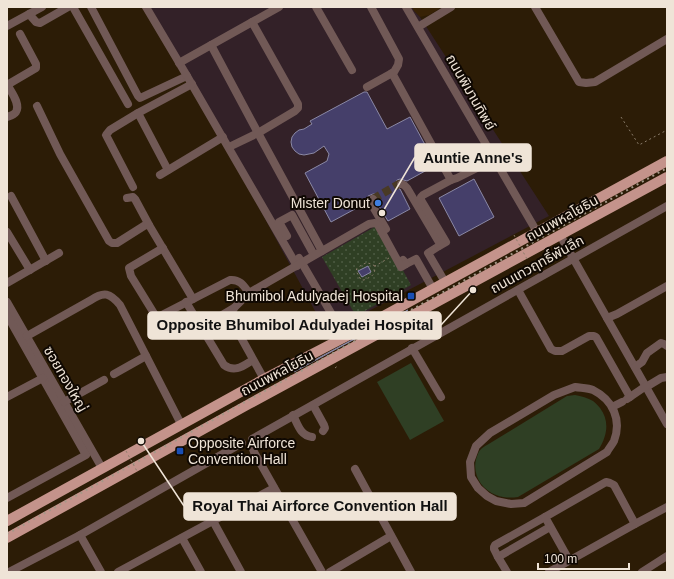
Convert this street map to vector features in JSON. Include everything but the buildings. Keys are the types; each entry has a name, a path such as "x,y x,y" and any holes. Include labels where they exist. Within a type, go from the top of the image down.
{"main road":[{"name":"ถนนพหลโยธิน","path":"7,521 181,424 345,337 667,161"},
{"name":"ถนนพหลโยธิน","path":"7,538 249,404 667,177"},
{"path":"553,223 560,235"},
{"path":"433,289 440,301"}],"street":[{"path":"7,26 42,7"},
{"path":"29,14 36,22 40,23 68,7"},
{"path":"73,7 128,104"},
{"path":"91,7 140,98 187,76"},
{"path":"146,7 269,216 345,337"},
{"path":"179,63 279,7"},
{"path":"316,7 352,70"},
{"path":"367,87 394,72 398,65 399,59 371,7"},
{"name":"ถนนพิมานทิพย์","path":"406,7 537,232"},
{"path":"418,27 451,7"},
{"path":"535,7 579,82 595,82 667,39"},
{"path":"228,147 258,133 298,108 298,104 252,22"},
{"path":"7,117 17,111 18,104 7,84 36,68 36,64 20,34"},
{"path":"212,45 322,251"},
{"path":"392,73 451,180"},
{"path":"133,187 106,136 110,130 138,113 192,84"},
{"path":"37,106 60,154 109,241 112,243 117,243 147,224 149,225"},
{"path":"138,113 168,170"},
{"path":"160,175 223,138"},
{"path":"202,327 234,308 249,293 369,224 375,223 378,226 401,267 428,253 446,242 421,200 421,197 451,180 495,159"},
{"path":"401,184 407,188 440,244 439,246"},
{"path":"11,196 46,261"},
{"path":"127,198 133,197 135,199 163,248 202,327 224,365 229,369 235,369 253,360"},
{"path":"373,199 372,205 406,264"},
{"name":"ถนนเทวฤทธิ์พันลึก","path":"274,488 254,452 252,439 667,206"},
{"path":"300,264 279,222 292,215 314,255"},
{"path":"7,232 30,270"},
{"path":"560,235 646,387 666,419"},
{"path":"163,248 129,268 131,276 155,315 158,317 230,280 235,279 242,284 249,293"},
{"path":"8,280 30,270 59,253"},
{"path":"428,253 445,282"},
{"path":"416,259 433,289"},
{"path":"607,318 667,286"},
{"path":"518,290 551,349 554,351 562,351 589,336 596,337 627,399"},
{"path":"27,336 99,295 105,294 112,296 120,305 181,424"},
{"name":"ซอยทองใหญ่","path":"7,302 102,468"},
{"path":"234,308 231,315 233,323 264,379"},
{"path":"7,315 86,455 7,498"},
{"path":"635,367 642,362 647,353 661,343 667,346"},
{"path":"412,348 441,397"},
{"path":"114,374 146,356"},
{"path":"612,407 661,378 667,377"},
{"path":"7,397 43,378"},
{"path":"64,402 104,380"},
{"path":"574,387 592,389 605,398 612,407 615,412 616,427 614,441 607,452 524,503 511,504 496,501 487,496 478,488 472,477 470,462 476,446 490,433 554,395 574,387"},
{"path":"313,405 324,425 323,431"},
{"path":"293,416 300,431 306,436 312,437"},
{"path":"9,572 80,535 242,443"},
{"path":"355,468 411,572"},
{"path":"507,572 494,549 495,545 606,482 610,482 614,485 635,524"},
{"path":"118,572 274,488 322,572"},
{"path":"381,517 417,499"},
{"path":"549,572 667,506"},
{"path":"545,517 569,560"},
{"path":"213,521 241,572"},
{"path":"498,557 550,527"},
{"path":"80,535 101,572"},
{"path":"330,572 391,536"},
{"path":"182,538 201,572"},
{"path":"642,572 667,556"}],"path":[{"path":"621,117 639,145 667,130"},
{"path":"514,235 527,260"},
{"path":"375,266 394,255"},
{"path":"364,263 369,263 375,266 375,273 372,276 361,280 356,271 357,268 364,263"},
{"path":"335,368 339,365"},
{"path":"126,451 138,473"}],"shaded area":[{"path":"150,7 412,7 420,17 549,216 327,333"},
{"path":"412,7 442,7 429,15 420,17"}],"green space":[{"path":"378,225 411,285 356,316 322,257"},
{"path":"411,363 444,421 410,440 377,382"},
{"path":"575,395 593,401 603,413 606,428 604,439 599,449 518,497 507,498 499,496 490,492 481,484 475,467 480,450 567,396"}],"tunnel":[{"path":"373,199 401,184"}],"railway":[{"path":"7,534 667,168"}],"place":[{"name":"Mister Donut","path":"378,203"},
{"name":"Auntie Anne's","path":"382,213"},
{"name":"Opposite Bhumibol Adulyadei Hospital","path":"473,290"},
{"name":"Bhumibol Adulyadej Hospital","path":"411,296"},
{"name":"Royal Thai Airforce Convention Hall","path":"141,441"},
{"name":"Opposite Airforce Convention Hall","path":"180,451"}]}
